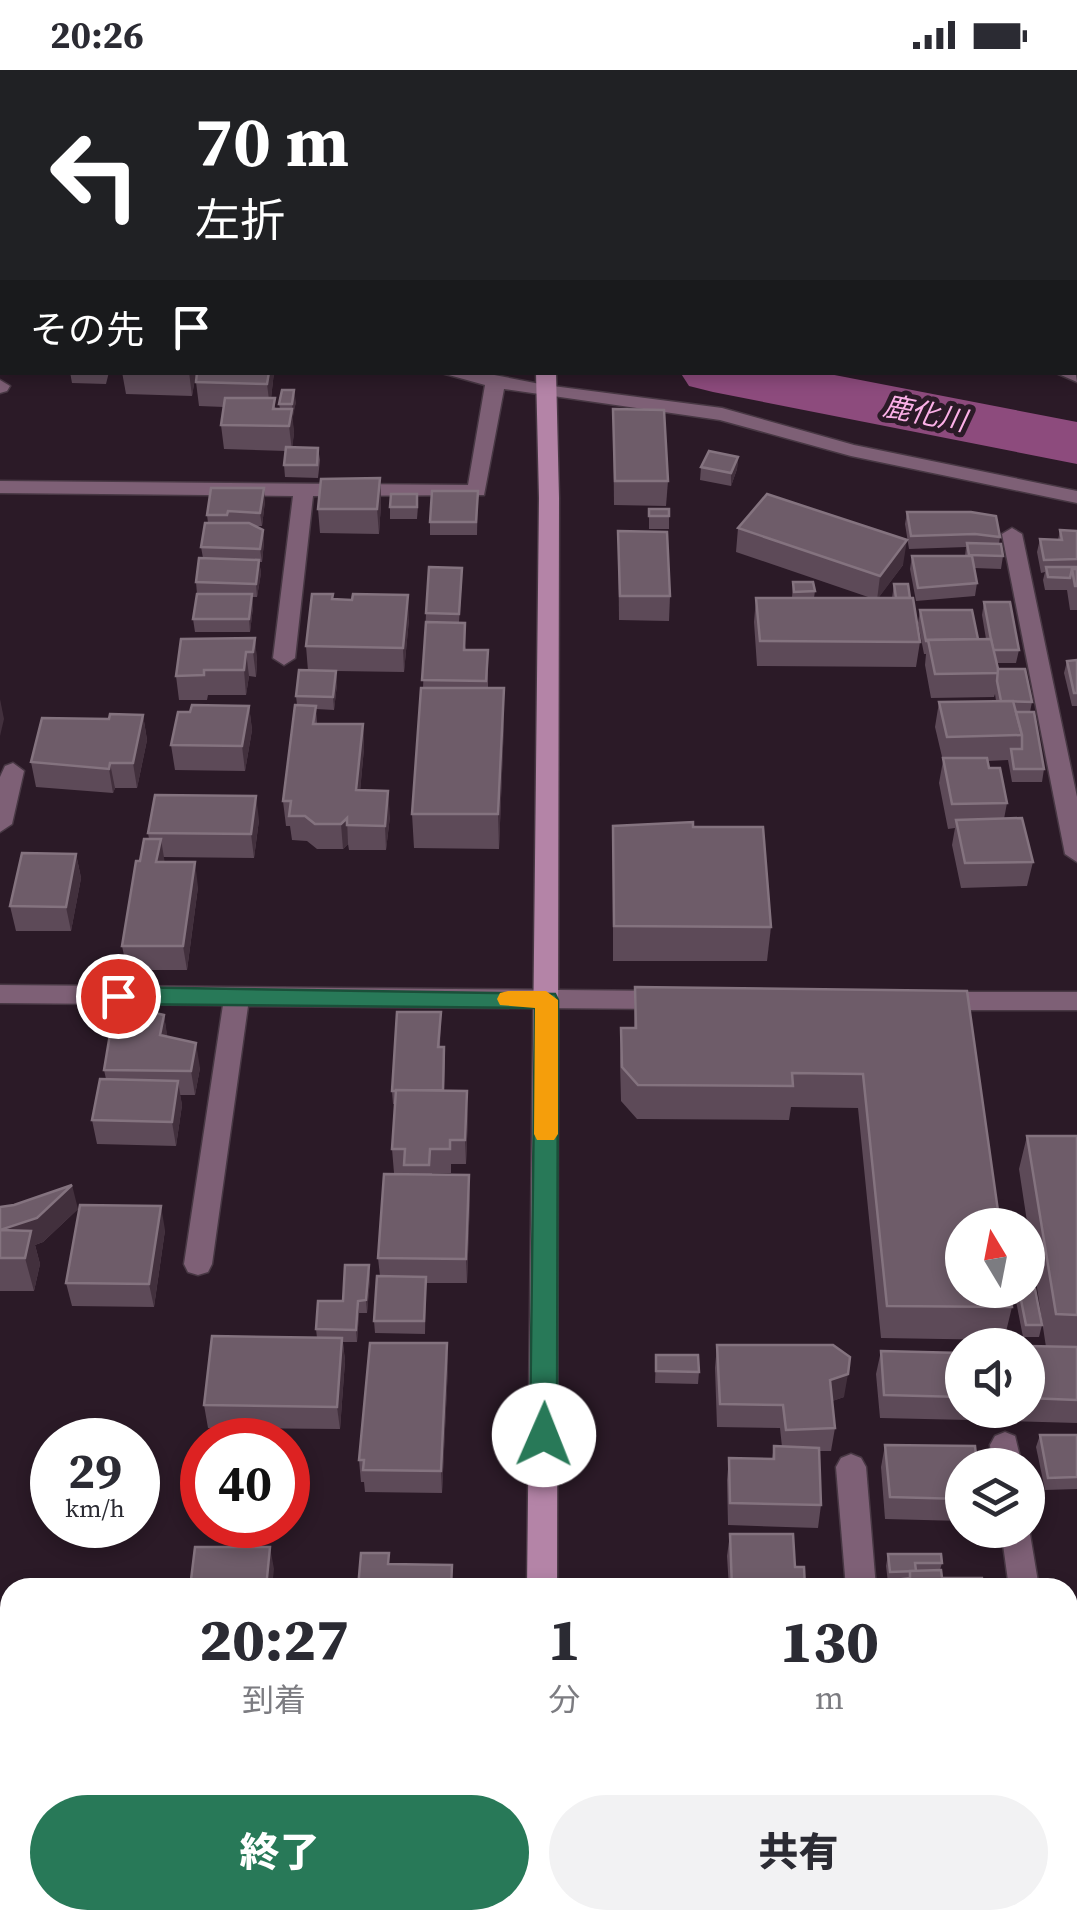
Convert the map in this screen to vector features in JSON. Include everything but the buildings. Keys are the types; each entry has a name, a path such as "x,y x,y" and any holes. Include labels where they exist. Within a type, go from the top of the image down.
{"street":[{"path":"461,375 494,382 546,382 606,396 722,414 852,450 1077,497"},
{"path":"0,487 477,491 494,382"},
{"path":"542,1578 549,498 546,382"},
{"path":"284,658 304,489"},
{"path":"1012,534 1077,854"},
{"path":"0,824 13,771"},
{"path":"0,994 684,1000"},
{"path":"198,1264 237,997"},
{"path":"900,1001 1077,1001"},
{"path":"851,1467 860,1578"},
{"path":"1018,1548 1023,1578"}],"waterway":[{"name":"鹿化川","path":"728,375 1077,443"}],"slow traffic":[{"path":"508,999 546,1000 546,1134"}],"route":[{"path":"118,996 546,1000 544,1435"}]}
